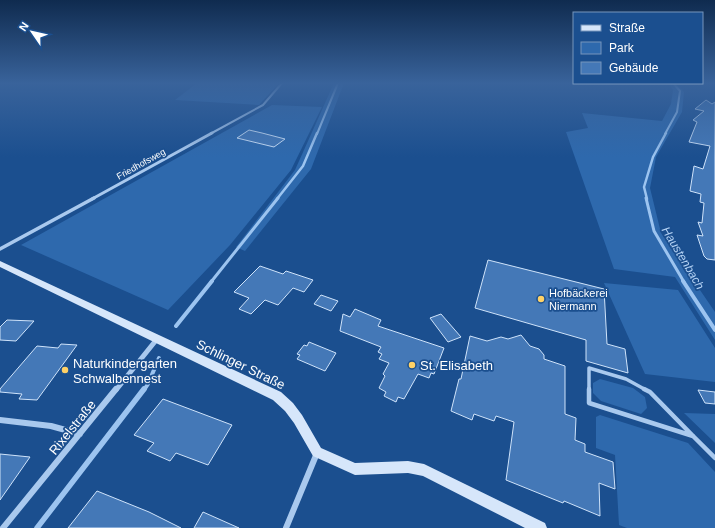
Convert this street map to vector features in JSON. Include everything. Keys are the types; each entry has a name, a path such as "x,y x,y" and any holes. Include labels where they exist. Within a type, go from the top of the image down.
{"street":[{"name":"Friedhofsweg","path":"0,249 258,108"},
{"name":"Schlinger Straße","path":"0,264 278,396 293,413 317,452"},
{"name":"Rixelstraße","path":"3,528 157,339"},
{"path":"0,420 45,424 64,428 80,434"},
{"path":"286,528 317,452 355,469 408,467 424,470 540,528"}],"lane":[{"path":"694,436 589,403 589,368 626,379 650,392 694,436 715,458"}],"green space":[{"path":"267,108 322,108 291,170 230,245 168,310 21,245"},
{"path":"323,108 335,108 311,169 245,251 236,247 295,170"},
{"path":"669,108 682,108 682,112 656,157 650,188 661,233 715,312 715,340 675,277 614,269 566,132 588,128 582,113 662,121"},
{"path":"604,283 678,290 715,348 715,382 645,374"},
{"path":"600,379 633,388 645,397 647,408 641,414 601,401 593,393 593,383"},
{"path":"684,413 715,414 715,443 714,442"},
{"path":"600,415 688,443 715,472 715,528 627,528 619,525 615,455 596,448 596,417"}],"building":[{"path":"697,108 715,108 715,260 707,259 704,256 697,235 703,236 698,222 702,223 704,203 700,202 701,194 690,191 694,166 703,169 710,146 689,142 697,122 693,120 704,111 695,109"},
{"path":"249,130 285,139 274,147 237,138"},
{"name":"Hofbäckerei Niermann","path":"488,260 604,289 607,344 625,349 628,373 586,361 586,340 475,308"},
{"path":"260,266 283,274 286,271 313,280 304,292 293,288 278,305 265,300 251,314 239,309 249,298 234,292"},
{"path":"321,295 338,301 331,311 314,304"},
{"name":"St. Elisabeth","path":"355,309 381,320 378,326 444,348 434,374 431,373 429,378 418,374 404,399 398,397 396,402 384,396 386,392 379,388 385,376 383,374 389,363 379,359 382,354 378,352 381,347 340,331 343,314 350,317"},
{"path":"441,314 461,337 448,342 430,318"},
{"path":"7,320 34,321 16,341 0,340 0,327"},
{"path":"521,335 530,346 539,349 544,355 544,359 565,366 565,414 576,418 575,440 585,444 585,452 613,462 615,489 599,483 600,516 506,480 514,422 496,416 494,421 474,414 472,420 451,411 459,379 461,379 470,336 487,341 501,337 508,339"},
{"path":"309,342 336,353 325,371 297,359 300,355 297,354 304,345 307,346"},
{"path":"61,344 77,345 37,400 19,399 22,394 0,392 0,389 37,346 58,348"},
{"path":"698,390 715,392 715,404 705,403"},
{"path":"163,399 232,425 208,465 176,453 170,461 147,451 154,443 134,435"},
{"path":"0,454 30,457 0,500"},
{"path":"97,491 149,512 181,528 68,528"},
{"path":"203,512 239,528 194,528"}],"waterway":[{"path":"317,134 328,108"},
{"name":"Haustenbach","path":"665,134 677,112 678,108"},
{"path":"277,199 303,166 317,133"},
{"name":"Haustenbach","path":"647,199 644,187 653,157 666,133"},
{"path":"211,282 278,198"},
{"name":"Haustenbach","path":"646,198 654,231 684,282"},
{"path":"176,326 212,281"},
{"name":"Haustenbach","path":"683,281 715,330"},
{"path":"144,390 159,358"},
{"path":"37,528 144,389"}],"place":[{"name":"Hofbäckerei Niermann","path":"541,299"},
{"name":"St. Elisabeth","path":"412,365"},
{"name":"Naturkindergarten Schwalbennest","path":"65,370"}]}
